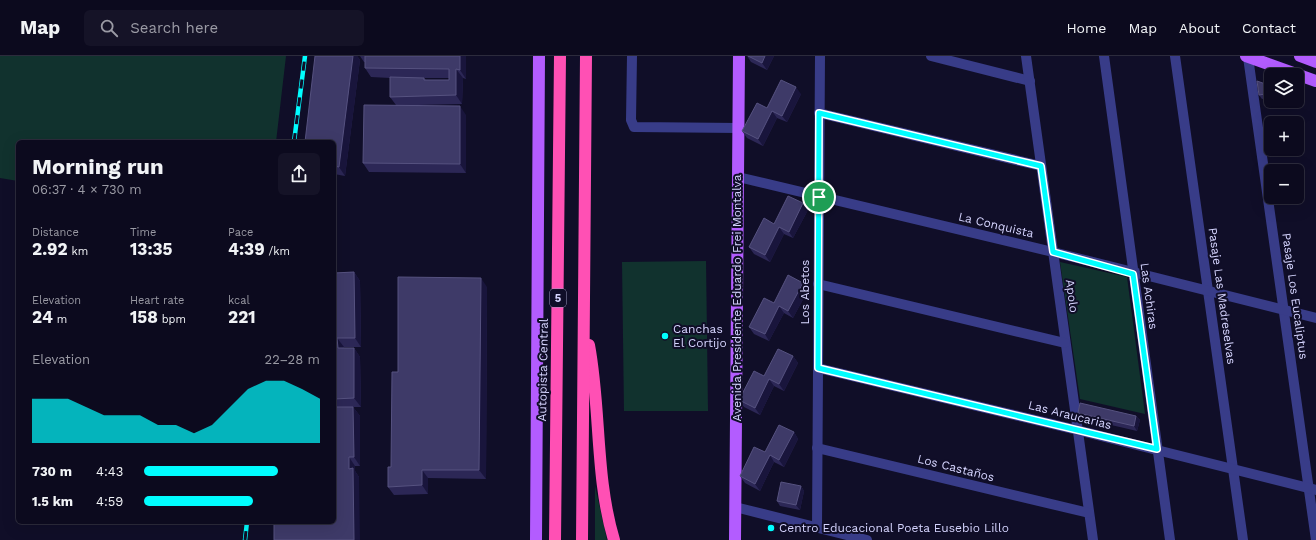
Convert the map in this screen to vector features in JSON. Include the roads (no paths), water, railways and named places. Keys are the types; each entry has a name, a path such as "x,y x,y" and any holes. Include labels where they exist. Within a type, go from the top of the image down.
{"highway":[{"name":"Autopista Central","path":"555,540 560,56"},
{"name":"5","path":"582,540 586,56"},
{"path":"584,317 595,384 601,469 614,540"}],"main road":[{"path":"536,540 539,56"},
{"name":"Avenida Presidente Eduardo Frei Montalva","path":"735,540 739,56"},
{"path":"1247,56 1316,81"},
{"path":"1300,56 1316,62"}],"street":[{"path":"632,56 631,120 633,126 637,128 739,128"},
{"name":"Los Abetos","path":"817,528 820,56"},
{"path":"931,56 1030,81"},
{"name":"Apolo","path":"1026,56 1092,540"},
{"name":"Las Achiras","path":"1104,56 1170,540"},
{"name":"Pasaje Las Madreselvas","path":"1175,56 1243,540"},
{"name":"Pasaje Los Eucaliptus","path":"1247,56 1312,489 1316,540"},
{"path":"819,113 1041,166"},
{"name":"La Conquista","path":"738,177 1053,252 1133,274 1316,318"},
{"path":"818,284 1066,342"},
{"name":"Las Araucarias","path":"818,368 1157,449 1312,489"},
{"name":"Los Castaños","path":"817,448 1089,513"},
{"path":"735,507 867,540"}],"railway":[{"path":"294,140 305,56"},
{"path":"245,540 247,524"}],"place":[{"name":"Canchas El Cortijo","path":"665,336"},
{"name":"Centro Educacional Poeta Eusebio Lillo","path":"771,528"}]}
